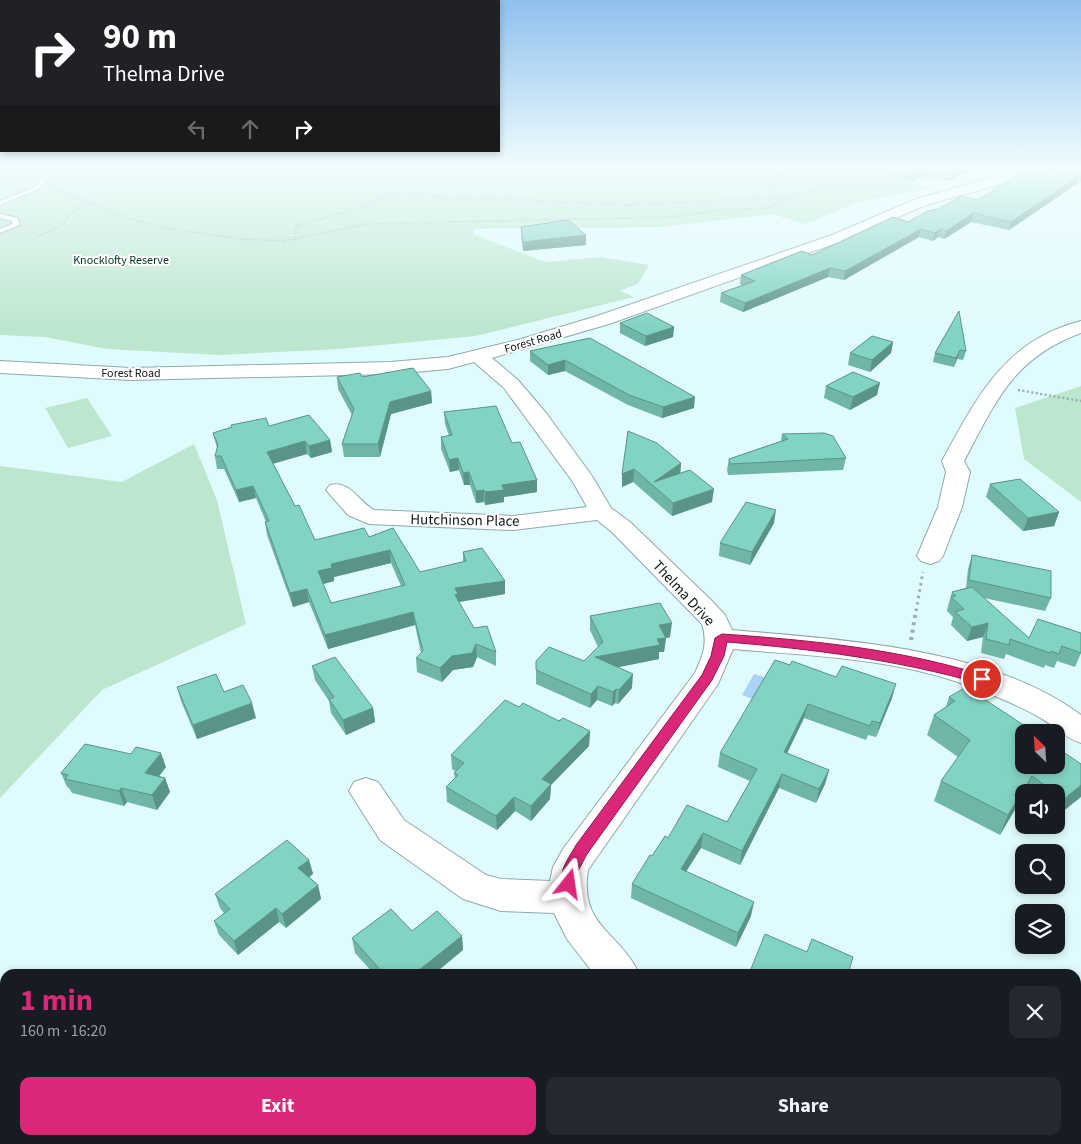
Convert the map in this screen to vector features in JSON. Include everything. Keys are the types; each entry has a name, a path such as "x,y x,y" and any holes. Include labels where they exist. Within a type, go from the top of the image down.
{"street":[{"name":"Forest Road","path":"0,367 131,374 417,367 478,356 528,343 651,304 725,276 837,238 873,222"},
{"path":"930,556 950,506 958,472 953,460 994,385 1020,358 1040,345 1081,328"},
{"name":"Thelma Drive","path":"478,356 511,384 584,481 602,512 621,527 701,606 715,621 722,638 794,643 908,660 950,669 998,684 1050,709 1081,731"},
{"name":"Hutchinson Place","path":"338,490 357,510 368,517 513,523 602,512"},
{"path":"615,969 602,956 578,924 568,898 570,870 578,856 708,676 717,656 722,638"},
{"path":"366,791 392,830 440,865 476,888 501,895 568,898"}],"lane":[{"path":"0,231 16,225 15,222"}],"path":[{"path":"38,236 59,227 63,222"},
{"path":"144,222 165,228 241,239 294,240 367,224 449,222"},
{"path":"294,240 296,226 309,222"},
{"path":"994,385 1081,401"},
{"path":"908,660 920,578 930,556"}],"green space":[{"name":"Knocklofty Reserve","path":"0,222 700,222 661,227 474,229 473,234 545,262 601,257 649,265 638,284 620,291 634,297 476,336 339,349 219,355 107,349 45,337 0,335"},
{"path":"1081,386 1081,502 1024,459 1015,408"},
{"path":"87,398 112,436 68,448 45,408"},
{"path":"194,444 217,500 246,624 102,690 0,798 0,466 122,482"}],"water":[{"path":"754,674 767,678 755,700 742,695"}],"building":[{"path":"552,222 571,222 586,235 523,242 521,227"},
{"path":"882,222 959,222 946,231 940,229 935,233 921,229 845,271 830,268 745,303 721,293 755,281 741,275 802,251 812,255"},
{"path":"959,311 966,351 960,350 956,358 935,353"},
{"path":"647,313 674,327 646,336 620,323"},
{"path":"872,336 893,342 872,360 850,353"},
{"path":"590,338 695,397 663,407 629,395 565,360 548,365 530,351"},
{"path":"413,368 431,391 390,402 378,444 342,444 354,409 337,377 360,373 362,377"},
{"path":"853,372 880,383 853,397 826,386"},
{"path":"496,406 512,443 520,442 537,480 502,485 504,490 476,491 469,472 463,473 458,458 449,460 441,437 452,435 444,412"},
{"path":"309,415 330,440 309,446 305,441 267,452 295,506 299,505 315,540 364,528 369,537 393,528 420,572 466,561 463,552 482,548 505,581 455,588 458,594 455,595 474,628 487,626 496,652 476,644 472,653 452,656 440,668 416,658 423,651 413,612 325,635 307,589 290,593 265,522 269,521 253,486 236,490 221,456 215,456 218,445 213,433 232,427 231,425 266,418 269,426","holes":["390,550 405,585 331,603 318,571 332,568 331,564"]},
{"path":"628,431 657,443 681,463 654,482 690,470 714,489 673,503 634,469 622,474"},
{"path":"824,433 833,436 846,458 730,464 729,459 788,439 782,434"},
{"path":"1020,479 1059,512 1028,518 990,484"},
{"path":"746,502 776,510 752,552 720,543"},
{"path":"972,555 1051,571 1051,598 969,580"},
{"path":"972,587 1029,638 1038,619 1081,633 1081,653 1062,646 1059,654 1051,651 1050,653 1010,639 1009,645 986,639 988,623 972,627 955,612 964,609 951,597 956,596 952,592"},
{"path":"660,603 672,623 659,625 666,638 657,639 660,645 595,657 633,674 619,690 616,689 613,692 598,686 591,694 536,670 536,661 549,647 584,661 603,642 590,616"},
{"path":"335,657 373,708 343,720 329,699 334,697 312,666"},
{"path":"775,660 790,665 792,661 836,677 842,666 896,684 880,723 872,721 870,726 808,704 784,752 829,770 819,789 782,774 742,851 703,833 681,869 754,902 738,933 632,884 650,855 652,856 665,836 668,838 687,805 727,822 757,769 720,753"},
{"path":"216,674 224,692 243,685 252,703 193,725 177,687"},
{"path":"966,687 1022,724 1015,724 1015,774 1065,774 1065,753 1081,764 1081,785 1065,798 1065,784 1043,784 1032,776 1027,784 1015,784 1015,804 1008,815 941,781 970,740 934,715 955,701 949,697"},
{"path":"505,700 519,707 523,703 559,721 563,718 590,731 542,779 551,784 531,806 514,797 496,816 446,787 458,775 454,773 464,763 451,755"},
{"path":"85,744 131,754 136,747 161,753 145,773 165,778 152,795 121,788 119,791 65,779 68,775 61,773"},
{"path":"287,840 309,860 298,868 318,885 282,914 276,908 234,941 214,921 230,909 215,894"},
{"path":"391,909 412,931 437,911 462,936 420,969 380,969 352,938"},
{"path":"765,934 807,952 812,939 853,957 849,969 751,969"}],"route":[{"path":"569,884 570,870 582,850 708,676 717,656 722,638 794,643 908,660 950,669 982,679"}]}
